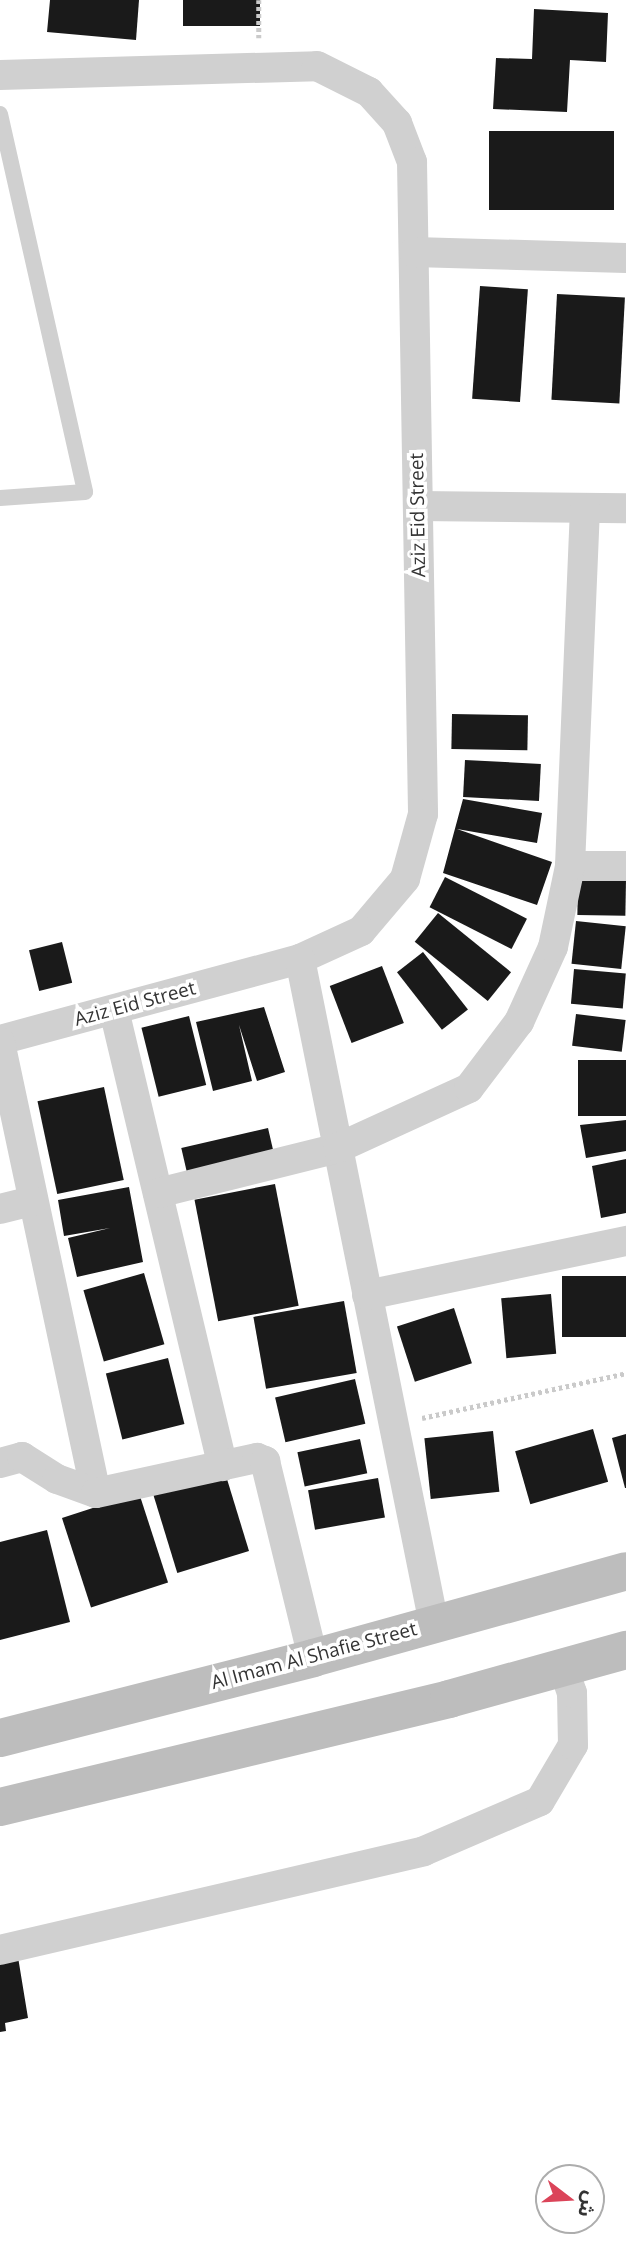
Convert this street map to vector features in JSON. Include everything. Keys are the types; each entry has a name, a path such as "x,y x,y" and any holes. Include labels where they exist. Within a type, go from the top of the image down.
{"street":[{"name":"Aziz Eid Street","path":"0,75 317,66 369,92 397,123 412,162 423,814 405,879 361,931 300,959 0,1041"},
{"path":"414,252 626,258"},
{"path":"418,506 626,508"},
{"path":"158,1193 338,1148 469,1088 519,1022 553,947 570,866 586,508"},
{"path":"570,866 626,866"},
{"path":"300,959 434,1624"},
{"path":"114,1010 223,1466"},
{"path":"0,1041 96,1493"},
{"path":"0,1209 33,1201"},
{"path":"367,1294 626,1241"},
{"path":"0,1463 22,1457 57,1479 96,1493 257,1458 271,1469 313,1658"},
{"name":"Al Imam Al Shafie Street","path":"0,1738 313,1658 626,1571"},
{"path":"0,1807 626,1650"},
{"path":"0,1950 424,1851 540,1801 573,1745 572,1693 563,1667"}],"lane":[{"path":"0,114 85,492 0,498"}],"path":[{"path":"394,1425 626,1373"}],"building":[{"path":"50,0 139,0 136,40 47,32"},
{"path":"183,0 260,0 260,26 183,26"},
{"path":"534,9 608,13 606,62 570,60 567,112 493,109 496,58 532,59"},
{"path":"489,131 614,131 614,210 489,210"},
{"path":"480,286 528,289 520,402 472,399"},
{"path":"557,294 625,298 619,403 551,400"},
{"path":"452,714 528,715 527,750 451,749"},
{"path":"465,760 541,764 539,801 463,797"},
{"path":"463,799 542,813 537,843 457,829 552,862 537,905 443,873"},
{"path":"445,877 527,919 512,949 430,907"},
{"path":"578,879 626,880 625,916 577,915"},
{"path":"438,913 511,972 488,1001 415,942"},
{"path":"576,921 626,926 621,969 572,964"},
{"path":"62,942 72,983 39,991 29,950"},
{"path":"423,952 468,1010 442,1030 397,972"},
{"path":"382,966 404,1023 352,1043 330,986"},
{"path":"574,969 626,974 623,1008 571,1004"},
{"path":"264,1007 285,1072 257,1081 239,1025 252,1081 213,1091 196,1022"},
{"path":"576,1014 626,1020 622,1052 572,1046"},
{"path":"189,1016 206,1085 159,1097 141,1028"},
{"path":"578,1060 626,1060 626,1116 578,1116"},
{"path":"104,1087 124,1180 57,1194 37,1101"},
{"path":"626,1120 626,1151 586,1158 580,1125"},
{"path":"268,1128 278,1172 191,1192 181,1148"},
{"path":"626,1159 626,1213 601,1218 592,1166"},
{"path":"275,1184 299,1306 218,1321 195,1200"},
{"path":"129,1187 143,1262 77,1277 68,1238 110,1228 64,1236 58,1200"},
{"path":"144,1273 164,1344 104,1361 83,1290"},
{"path":"562,1276 626,1276 626,1337 562,1337"},
{"path":"551,1294 556,1354 506,1358 501,1298"},
{"path":"344,1301 357,1373 266,1389 253,1317"},
{"path":"454,1308 472,1363 415,1382 397,1327"},
{"path":"168,1358 184,1424 122,1439 106,1373"},
{"path":"355,1379 365,1424 285,1442 275,1397"},
{"path":"593,1429 608,1482 530,1504 515,1451"},
{"path":"493,1431 499,1492 431,1499 424,1438"},
{"path":"626,1434 626,1488 625,1488 612,1438"},
{"path":"360,1439 367,1473 305,1487 297,1452"},
{"path":"223,1466 249,1551 177,1573 151,1488"},
{"path":"378,1478 385,1517 315,1530 308,1490"},
{"path":"139,1493 168,1582 91,1607 62,1518"},
{"path":"47,1530 70,1622 0,1640 0,1542"},
{"path":"18,1957 28,2018 5,2023 6,2031 0,2032 0,1960"}]}
